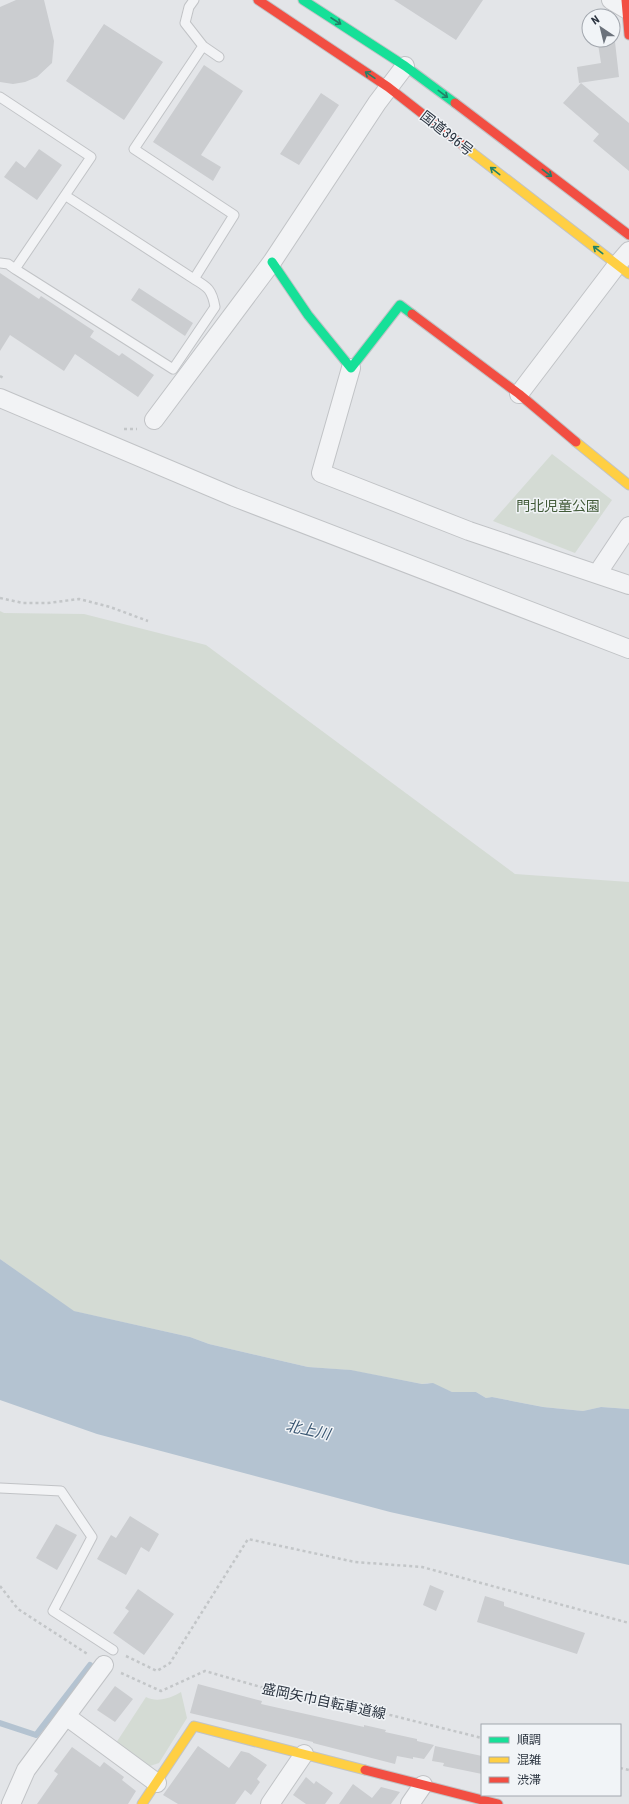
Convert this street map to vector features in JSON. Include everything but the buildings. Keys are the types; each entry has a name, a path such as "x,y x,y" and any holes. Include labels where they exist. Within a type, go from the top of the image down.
{"main road":[{"name":"国道396号","path":"258,0 388,88 623,269"},
{"name":"国道396号","path":"303,0 405,66 629,235"},
{"path":"621,3 629,35"},
{"path":"272,262 308,315 351,368 400,305 519,394 629,485"},
{"path":"142,1804 194,1726 498,1804"}],"street":[{"path":"154,420 272,262 388,88 405,66"},
{"path":"519,394 623,269 629,251"},
{"path":"351,368 321,473 469,531 629,585"},
{"path":"0,398 234,497 629,649"},
{"path":"597,574 629,526"},
{"path":"11,1804 26,1770 104,1665"},
{"path":"66,1716 157,1783"},
{"path":"270,1804 304,1754"},
{"path":"410,1804 423,1785"}],"lane":[{"path":"194,0 189,7 185,23 203,46 218,57"},
{"path":"194,279 234,215 134,149 203,46"},
{"path":"0,97 91,157 66,196 15,269"},
{"path":"0,262 8,264 173,369 215,307 213,297 208,288 66,196"},
{"path":"0,1488 61,1491 92,1537 53,1611 113,1650"}],"path":[{"path":"0,376 7,379"},
{"path":"117,426 124,429 142,429 154,420"},
{"path":"0,598 23,603 48,603 79,599 110,607 148,621"},
{"path":"113,1650 157,1671 170,1663 248,1539 355,1562 422,1567 629,1623"},
{"name":"盛岡矢巾自転車道線","path":"104,1665 161,1691 205,1671 292,1696 366,1709 481,1738"}],"green space":[{"name":"門北児童公園","path":"552,454 612,500 575,553 493,521"},
{"path":"0,611 4,613 84,614 206,645 515,874 629,882 629,1409 601,1407 583,1411 543,1407 492,1397 486,1398 476,1392 452,1392 428,1383 422,1384 349,1370 308,1367 209,1344 190,1337 73,1311 0,1259"},
{"path":"181,1692 187,1718 159,1763 150,1766 116,1743 146,1697 159,1700"}],"water":[{"name":"北上川","path":"0,1259 74,1311 190,1337 209,1344 308,1367 351,1370 422,1384 433,1383 452,1392 476,1392 486,1398 492,1397 543,1407 583,1411 601,1407 629,1409 629,1565 390,1512 97,1434 0,1400"}],"waterway":[{"path":"0,1723 36,1735 90,1665"}],"traffic: fast":[{"path":"303,0 405,66 455,103"},
{"path":"272,262 308,315 351,368 400,305 412,314"}],"traffic: slow":[{"path":"465,147 629,274"},
{"path":"576,442 629,485"},
{"path":"142,1804 194,1726 365,1770"}],"traffic: jam":[{"path":"258,0 388,87 465,147"},
{"path":"626,0 629,35"},
{"path":"455,103 629,235"},
{"path":"412,314 519,394 576,442"},
{"path":"365,1770 498,1804"}]}
